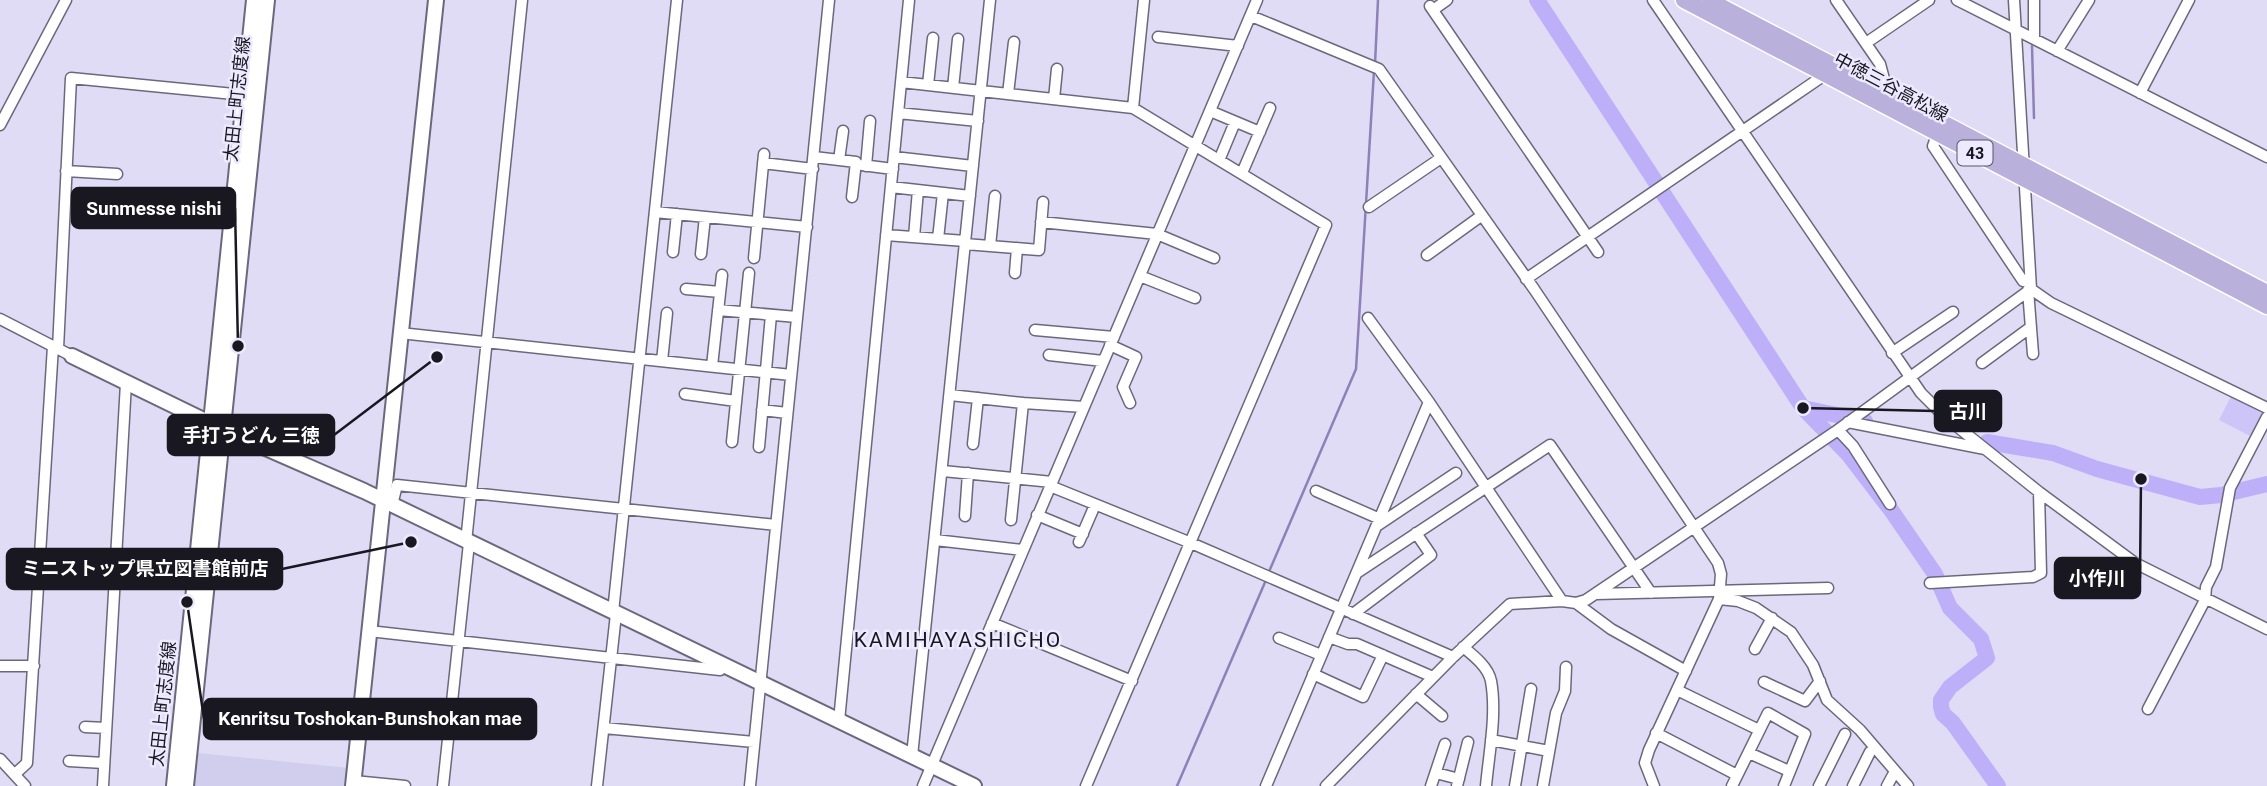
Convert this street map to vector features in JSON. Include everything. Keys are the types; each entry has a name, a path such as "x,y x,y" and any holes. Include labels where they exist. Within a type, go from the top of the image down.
{"main road":[{"name":"中徳三谷高松線","path":"1684,0 1876,94 2267,306"},
{"name":"中徳三谷高松線","path":"1707,0 1830,71"},
{"name":"中徳三谷高松線","path":"2241,291 2267,293"}],"street":[{"path":"0,125 66,0"},
{"name":"太田上町志度線","path":"186,786 254,0"},
{"name":"太田上町志度線","path":"174,786 267,0"},
{"path":"405,786 354,783 369,631 387,502 400,333 436,0"},
{"path":"443,786 522,0"},
{"path":"597,786 677,0"},
{"path":"750,786 829,0"},
{"path":"839,721 909,0"},
{"path":"912,756 990,0"},
{"path":"1133,108 1144,0"},
{"path":"923,786 1258,0"},
{"path":"1447,0 1432,8 1598,252"},
{"path":"1653,0 1892,353 1944,416 2039,492 2135,563 2267,629"},
{"path":"1836,0 1880,64 1884,79 1876,94"},
{"path":"1866,43 1928,0"},
{"path":"1957,0 2267,157"},
{"path":"2014,0 2033,354"},
{"path":"2034,0 2034,39"},
{"path":"2057,51 2089,0"},
{"path":"2140,93 2189,0"},
{"path":"1251,16 1373,67 1529,284 1718,564 1721,574 1719,596 1645,763 1654,786"},
{"path":"1158,37 1238,46"},
{"path":"928,85 933,38"},
{"path":"953,88 958,39"},
{"path":"1008,94 1014,42"},
{"path":"1054,99 1056,69"},
{"path":"1529,284 1589,238 1830,71"},
{"path":"0,759 20,781 27,763 56,348 71,78 244,95"},
{"path":"901,82 1133,108 1220,158 1326,225 1086,786"},
{"path":"1242,173 1270,108"},
{"path":"1210,111 1260,132"},
{"path":"898,113 978,121"},
{"path":"852,197 870,121"},
{"path":"1220,158 1235,122"},
{"path":"1940,128 1933,146 2023,281 2030,287 2051,303 2267,408"},
{"path":"839,160 843,131"},
{"path":"814,157 893,169"},
{"path":"894,157 973,166"},
{"path":"754,258 763,158 813,169"},
{"path":"1369,207 1441,158"},
{"path":"66,171 117,174"},
{"path":"891,187 970,196"},
{"path":"914,237 918,190"},
{"path":"938,239 943,193"},
{"path":"990,246 995,196"},
{"path":"886,235 1039,250 1043,202"},
{"path":"655,212 807,227"},
{"path":"673,252 677,214"},
{"path":"1427,255 1481,216"},
{"path":"701,254 705,217"},
{"path":"1041,222 1157,234 1214,258"},
{"path":"1015,273 1017,248"},
{"path":"732,442 750,273"},
{"path":"712,366 722,275"},
{"path":"1140,275 1182,287 1195,298"},
{"path":"1576,603 1635,568 1837,431 2030,287"},
{"path":"686,289 720,292"},
{"path":"718,310 797,317"},
{"path":"1892,353 1953,312"},
{"path":"662,361 667,313"},
{"path":"759,447 771,315"},
{"path":"1368,318 1429,402 1562,601"},
{"path":"0,319 126,383 387,502 974,786"},
{"path":"1982,363 2031,327"},
{"path":"1035,330 1112,341 1136,357 1124,387 1130,403"},
{"path":"400,333 792,375"},
{"path":"1049,355 1103,361"},
{"path":"103,786 126,383"},
{"path":"685,394 736,401"},
{"path":"950,395 1084,407"},
{"path":"973,444 978,398"},
{"path":"1266,786 1429,402"},
{"path":"1011,520 1024,403"},
{"path":"762,410 788,413"},
{"path":"2148,709 2205,600 2206,587 2216,567 2230,488 2267,416"},
{"path":"1852,419 1986,450"},
{"path":"1837,431 1853,446 1890,504"},
{"path":"1357,572 1550,445 1651,593"},
{"path":"943,471 1051,484 1453,657"},
{"path":"965,516 968,473"},
{"path":"1379,522 1456,473"},
{"path":"387,502 397,485 776,525"},
{"path":"1316,491 1379,522"},
{"path":"1930,583 2033,576 2041,573 2039,492"},
{"path":"1038,515 1081,538 1095,505"},
{"path":"1353,614 1431,555 1416,533"},
{"path":"935,540 1023,550"},
{"path":"1595,594 1719,596 1828,588"},
{"path":"1719,596 1738,601 1772,618 1791,632 1805,650 1827,700 1860,730 1908,786"},
{"path":"1326,786 1463,647 1510,604 1562,601 1576,603 1611,629 1686,671"},
{"path":"1755,649 1772,618"},
{"path":"992,623 1132,681"},
{"path":"369,631 720,670 722,665"},
{"path":"1329,637 1383,655 1433,677"},
{"path":"1279,638 1321,655"},
{"path":"1463,647 1485,668 1491,680 1491,740 1486,786"},
{"path":"1313,674 1363,697 1383,655"},
{"path":"0,666 34,666"},
{"path":"1544,786 1556,713 1565,691 1566,667"},
{"path":"1764,682 1805,701 1820,681"},
{"path":"1514,786 1531,689"},
{"path":"1677,690 1759,730"},
{"path":"1416,694 1442,716"},
{"path":"1732,786 1768,713 1805,734 1786,785"},
{"path":"85,727 106,728"},
{"path":"604,728 754,742"},
{"path":"1656,733 1737,775"},
{"path":"1819,786 1845,734"},
{"path":"1491,740 1549,751"},
{"path":"1436,773 1458,782 1468,742"},
{"path":"1431,786 1445,744"},
{"path":"1853,786 1870,752"},
{"path":"1749,753 1789,771"},
{"path":"69,761 104,763"},
{"path":"1887,786 1893,775"}],"shaded area":[{"path":"2232,394 2267,411 2252,437 2219,420"},
{"path":"198,753 349,768 347,786 194,786"}],"waterway":[{"path":"1375,64 1378,0"},
{"path":"1537,0 1803,408 1848,454 1935,574 1950,608 1981,639 1987,658 1950,687 1941,700 1941,707 1943,714 1953,723 1998,786"},
{"path":"2032,46 2034,118"},
{"path":"1268,574 1356,369 1374,71"},
{"path":"1803,408 1865,421"},
{"path":"1987,442 2053,453 2097,469 2200,497 2267,484"},
{"path":"1177,786 1266,580"}],"place":[{"name":"Sunmesse nishi","path":"238,346"},
{"name":"手打うどん 三徳","path":"437,357"},
{"name":"古川","path":"1803,408"},
{"name":"小作川","path":"2141,479"},
{"name":"ミニストップ県立図書館前店","path":"411,542"},
{"name":"Kenritsu Toshokan-Bunshokan mae","path":"187,602"}],"district":[{"name":"KAMIHAYASHICHO","path":"958,640"}]}
